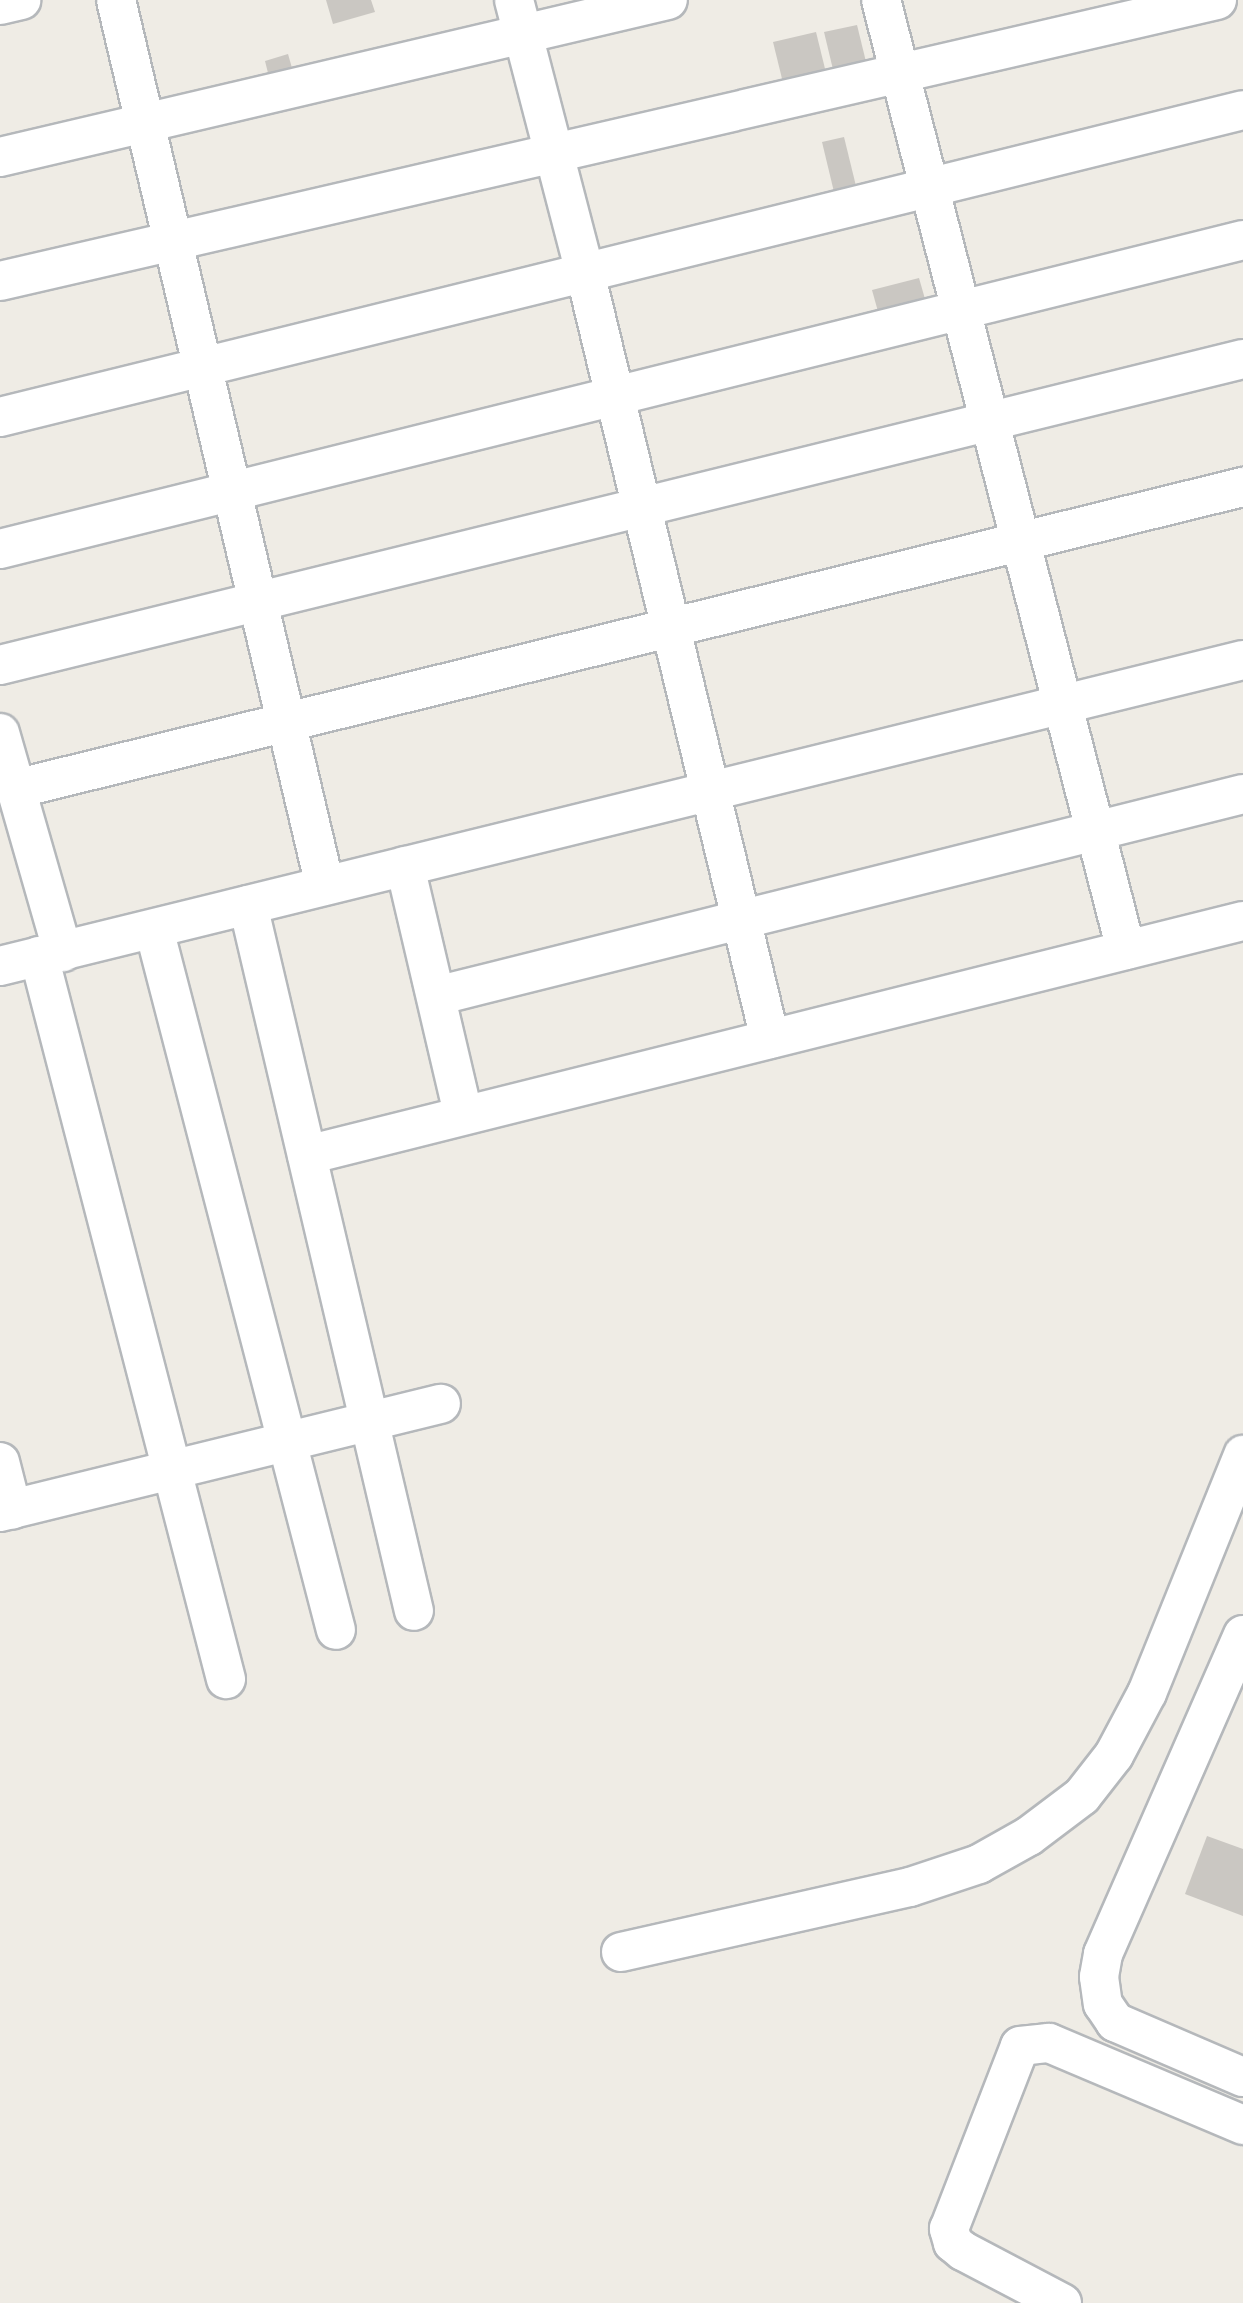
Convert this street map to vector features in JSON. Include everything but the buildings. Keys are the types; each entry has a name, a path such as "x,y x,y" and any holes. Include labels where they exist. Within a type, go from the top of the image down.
{"street":[{"path":"0,5 22,0"},
{"path":"116,0 325,886"},
{"path":"0,158 145,124 518,17 668,0"},
{"path":"881,0 1126,950"},
{"path":"0,281 1217,0"},
{"path":"518,17 585,272 612,397 770,1039"},
{"path":"0,417 1243,110"},
{"path":"0,549 1243,240"},
{"path":"0,665 640,510 1243,359"},
{"path":"15,789 1020,538 1243,487"},
{"path":"0,966 1243,660"},
{"path":"0,733 172,1470 226,1679"},
{"path":"436,996 1243,794"},
{"path":"405,866 463,1113"},
{"path":"248,905 414,1611"},
{"path":"307,1155 463,1113 1243,921"},
{"path":"154,929 336,1630"},
{"path":"0,1462 6,1511 441,1404"},
{"path":"621,1952 922,1884 979,1864 1029,1836 1083,1796 1114,1755 1147,1693 1243,1455"},
{"path":"1243,1635 1102,1954 1099,1977 1103,2004 1115,2022 1243,2077"},
{"path":"1062,2303 963,2251 953,2243 948,2229 1020,2046 1049,2043 1243,2125"}]}
